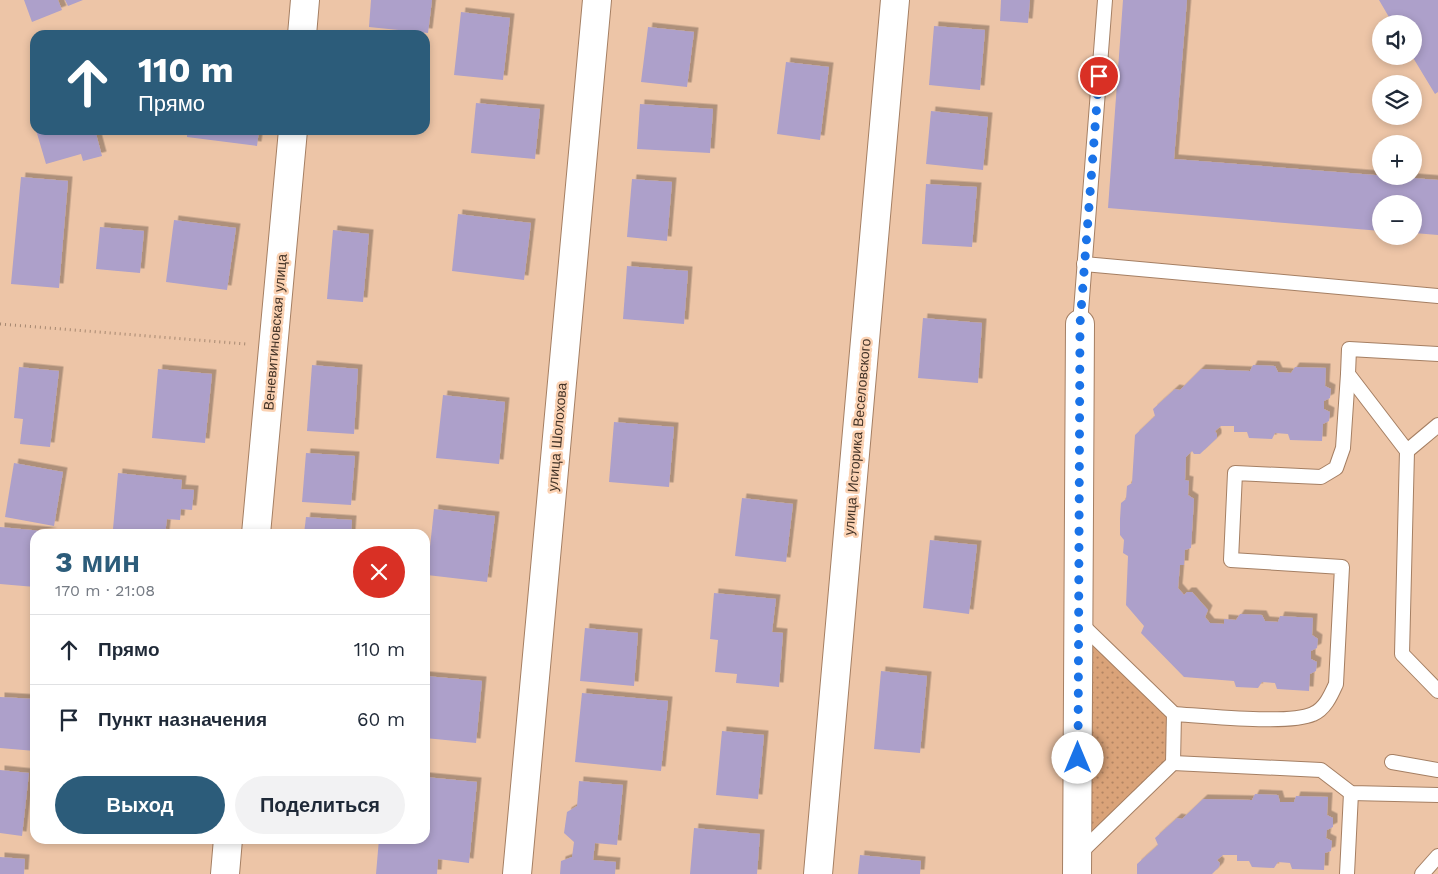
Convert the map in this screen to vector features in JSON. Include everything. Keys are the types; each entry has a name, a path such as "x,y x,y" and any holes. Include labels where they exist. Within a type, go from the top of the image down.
{"street":[{"path":"302,30 305,0"},
{"name":"улица Шолохова","path":"517,874 598,0"},
{"name":"улица Историка Веселовского","path":"818,874 895,0"},
{"name":"Веневитиновская улица","path":"256,529 293,135"},
{"path":"1077,865 1080,324"},
{"path":"225,874 228,844"}],"lane":[{"path":"1080,324 1105,0"},
{"path":"1084,264 1438,296"},
{"path":"1078,622 1174,714 1294,719 1315,714 1328,700 1336,684 1342,567 1231,560 1235,473 1321,477 1336,468 1344,448 1349,349 1438,354"},
{"path":"1348,374 1407,451 1402,654 1438,691"},
{"path":"1407,451 1438,424"},
{"path":"1077,865 1173,763 1174,714"},
{"path":"1392,762 1438,770"},
{"path":"1173,763 1321,770 1351,792 1438,796"},
{"path":"1347,874 1351,792"},
{"path":"1422,874 1438,856"}],"path":[{"path":"0,324 274,347"}],"shaded area":[{"path":"1078,622 1174,714 1173,763 1077,856"}],"building":[{"path":"24,0 58,0 62,10 32,22"},
{"path":"65,0 83,0 68,6"},
{"path":"371,0 432,0 428,30 398,30 369,27"},
{"path":"1001,0 1030,0 1028,23 1000,21"},
{"path":"1123,0 1187,0 1174,159 1372,175 1372,185 1422,185 1422,179 1438,180 1438,235 1422,234 1422,195 1372,195 1372,230 1108,208"},
{"path":"1379,0 1438,0 1438,92 1435,94 1417,65 1422,65 1422,15 1388,15"},
{"path":"461,12 510,18 503,80 454,75"},
{"path":"934,26 985,30 980,90 929,85"},
{"path":"648,27 694,32 687,87 641,82"},
{"path":"786,62 829,67 820,140 777,134"},
{"path":"476,103 540,109 535,159 471,153"},
{"path":"640,104 713,109 710,153 637,149"},
{"path":"931,111 988,117 983,170 926,164"},
{"path":"37,135 96,135 102,156 83,161 81,154 46,164"},
{"path":"187,135 258,135 257,146 187,137"},
{"path":"21,177 68,181 59,288 11,284"},
{"path":"632,179 672,182 667,241 627,237"},
{"path":"926,184 977,187 972,247 922,244"},
{"path":"458,214 531,223 524,280 452,271"},
{"path":"174,220 236,228 227,290 166,282"},
{"path":"100,227 144,231 140,273 96,269"},
{"path":"333,230 369,234 363,302 327,299"},
{"path":"627,266 688,271 684,324 623,319"},
{"path":"923,318 982,323 978,383 918,378"},
{"path":"312,365 358,369 354,434 307,431"},
{"path":"1253,365 1275,366 1278,372 1291,373 1295,367 1326,368 1325,386 1331,389 1330,398 1324,401 1324,409 1330,412 1329,421 1323,424 1322,441 1290,440 1288,434 1275,433 1272,439 1249,438 1247,432 1234,432 1234,426 1221,426 1215,431 1217,438 1200,454 1194,454 1192,451 1186,457 1185,480 1189,481 1188,495 1194,499 1191,548 1185,550 1184,565 1180,565 1178,588 1184,595 1187,592 1192,592 1208,610 1205,617 1210,623 1224,624 1224,619 1236,620 1240,614 1262,615 1265,621 1278,622 1280,616 1313,618 1312,635 1318,639 1317,648 1311,651 1311,659 1317,662 1316,671 1310,674 1309,691 1277,689 1275,683 1262,682 1258,688 1236,687 1234,681 1184,677 1141,633 1144,626 1126,605 1128,556 1123,553 1124,540 1120,535 1120,519 1121,503 1126,499 1127,486 1132,483 1135,435 1155,416 1153,409 1175,389 1180,390 1201,369 1250,371"},
{"path":"19,367 59,371 50,447 20,444 23,419 14,418"},
{"path":"158,369 212,374 205,443 152,438"},
{"path":"443,395 505,402 499,464 436,458"},
{"path":"614,422 674,427 669,487 609,482"},
{"path":"306,453 355,456 351,505 302,502"},
{"path":"14,463 63,472 54,526 5,517"},
{"path":"118,473 182,480 181,489 194,490 192,510 181,509 180,520 167,519 166,529 113,529"},
{"path":"742,498 793,504 786,562 735,556"},
{"path":"434,509 495,516 487,582 430,575 430,547"},
{"path":"306,517 352,520 351,529 305,529"},
{"path":"0,527 30,530 30,587 0,584"},
{"path":"930,540 977,545 969,614 923,608"},
{"path":"714,593 776,599 772,632 783,633 779,687 736,683 737,674 715,672 718,640 710,639"},
{"path":"585,628 638,633 634,686 580,681"},
{"path":"881,671 927,676 920,753 874,749"},
{"path":"430,676 482,681 476,743 430,738"},
{"path":"582,693 668,701 661,771 575,762"},
{"path":"0,697 30,699 30,751 0,748"},
{"path":"722,731 764,735 758,799 716,795"},
{"path":"0,770 29,773 22,836 0,833"},
{"path":"430,777 477,782 469,863 438,859 437,874 376,874 379,844 430,844"},
{"path":"579,781 623,785 617,845 595,843 593,860 616,862 615,874 560,874 561,861 572,857 574,842 564,833 567,812 577,806"},
{"path":"1255,794 1278,795 1280,802 1294,802 1296,796 1328,797 1327,815 1333,818 1333,827 1327,830 1326,838 1332,841 1331,851 1325,853 1324,870 1292,869 1290,863 1278,862 1274,868 1252,867 1249,861 1237,861 1237,855 1223,855 1217,860 1220,863 1219,867 1212,874 1137,874 1137,864 1158,845 1155,838 1177,818 1182,819 1203,799 1252,800"},
{"path":"694,828 760,834 757,874 690,874"},
{"path":"860,855 921,861 920,874 858,874"},
{"path":"0,857 25,859 24,874 0,874"}],"route":[{"path":"1078,758 1080,324 1099,76"}]}
